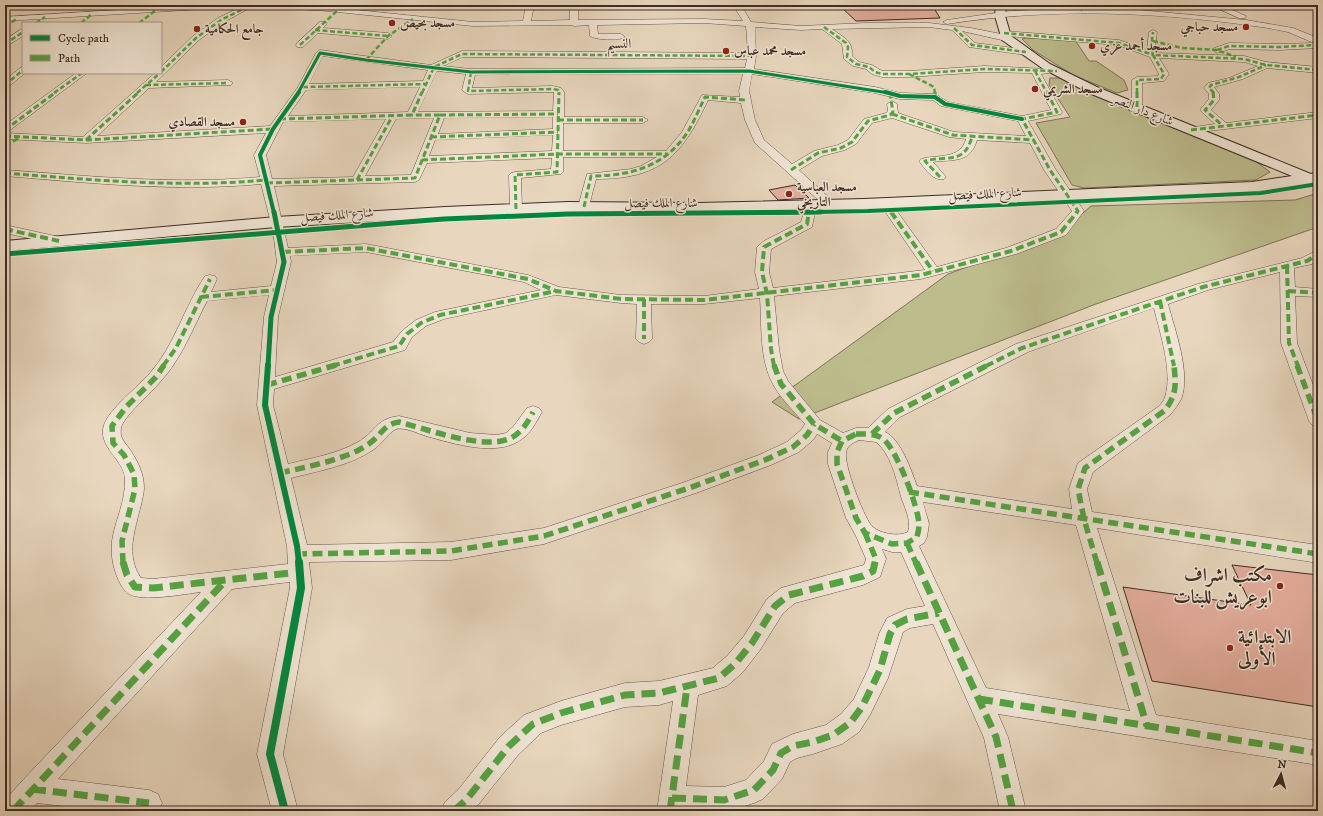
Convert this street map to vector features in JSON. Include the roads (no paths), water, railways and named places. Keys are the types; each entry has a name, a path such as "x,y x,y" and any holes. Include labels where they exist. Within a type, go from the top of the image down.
{"street":[{"path":"5,19 203,7 205,5"},
{"path":"162,70 196,38 221,20 251,5"},
{"path":"267,5 334,8 413,19 472,24 574,24 704,21 801,28 929,25 1005,35 1118,43 1153,55 1244,59"},
{"path":"526,24 530,5"},
{"path":"574,5 574,24"},
{"path":"737,5 751,28 752,56 744,91 750,120 759,141 832,205"},
{"path":"1067,5 1082,10"},
{"path":"1214,5 1260,24"},
{"path":"300,45 334,8"},
{"path":"385,15 395,8"},
{"path":"140,22 156,10"},
{"path":"1001,10 1005,35"},
{"path":"929,25 1001,10 1157,12 1260,24 1292,31 1318,41"},
{"path":"82,22 92,14"},
{"path":"38,22 45,17"},
{"path":"5,26 17,19"},
{"path":"366,60 388,36 413,19"},
{"path":"593,23 594,36 621,37"},
{"path":"824,27 846,43 848,47 847,57 856,64 869,67 875,72 882,74 909,74 984,69 1057,71"},
{"path":"954,28 972,45 1026,52"},
{"path":"315,30 388,36"},
{"path":"5,44 22,33"},
{"name":"شارع دار النصر","path":"1005,35 1026,52 1057,71 1093,90 1316,180"},
{"path":"1137,108 1137,80 1161,79 1164,74 1153,55 1151,48 1153,37 1182,48 1217,50 1266,65 1318,70"},
{"path":"1217,50 1229,46 1279,47 1318,45"},
{"path":"285,811 270,754 301,588 298,563 265,405 271,317 284,262 278,226 260,155 277,124 303,87 320,53 366,60 471,72 749,71 875,90 900,96 935,97 946,104 1022,119 1057,112 1035,71"},
{"path":"412,115 434,67 462,54 752,56"},
{"path":"1223,126 1205,110 1214,100 1214,94 1209,88 1211,85 1223,83 1266,65"},
{"path":"5,85 22,71"},
{"path":"471,72 468,91 558,90 557,172 515,175 516,209"},
{"path":"5,130 81,74"},
{"path":"86,140 158,74"},
{"path":"909,74 934,87 935,97"},
{"path":"146,85 228,83"},
{"path":"303,87 426,84"},
{"path":"890,94 894,112 892,114"},
{"path":"584,207 591,176 636,173 650,167 668,154 687,133 705,97 746,100"},
{"path":"791,170 818,154 840,148 852,142 868,121 892,114 953,135 1034,140"},
{"path":"5,136 19,138 86,140 392,115 558,117 643,120"},
{"path":"357,180 392,115"},
{"path":"5,173 186,183 415,178 440,115"},
{"path":"1191,130 1318,115"},
{"path":"283,252 366,248 528,279 556,291 621,299 704,300 767,294 922,275 1011,251 1061,232 1078,212 1050,170 1022,119"},
{"path":"431,137 558,132"},
{"path":"940,177 925,162 964,154 968,151 972,137"},
{"path":"5,146 19,138"},
{"path":"422,160 557,154 668,154"},
{"name":"شارع الملك فيصل","path":"5,246 278,226 568,214 699,214 890,210 1069,197 1261,193 1316,180"},
{"path":"278,226 516,209 584,207 698,208 1069,197"},
{"path":"890,210 933,271"},
{"path":"809,212 807,224 799,230 764,247 762,272 767,294 769,330 775,370 780,384 814,424 842,441"},
{"name":"شارع الملك فيصل","path":"5,254 278,226"},
{"path":"5,229 59,241"},
{"path":"872,434 894,413 1022,348 1203,287 1307,261 1318,254"},
{"path":"1287,266 1289,343 1318,421"},
{"path":"210,279 176,348 156,376 126,407 112,426 113,442 124,456 134,474 135,490 122,541 122,559 127,575 135,587 153,588 226,580 298,563 451,551 544,536 688,488 765,460 793,447 807,435 814,424"},
{"path":"201,297 277,290"},
{"path":"267,385 399,346 407,334 421,323 440,315 556,291"},
{"path":"1288,291 1318,293"},
{"path":"644,299 644,339"},
{"path":"1147,726 1084,519 1078,489 1085,468 1164,411 1174,398 1175,380 1171,348 1160,301"},
{"path":"280,473 357,451 371,443 381,430 393,422 399,422 465,439 489,442 507,440 515,435 526,424 533,412"},
{"path":"454,811 466,799 509,746 533,724 561,713 625,695 659,693 719,678 735,664 752,643 775,606 789,595 863,576 873,571 876,559 865,533 856,518 837,464 837,452 842,441 856,434 872,434 885,440 894,454 909,492 919,524 917,537 907,544 892,544 865,533"},
{"path":"909,492 1318,554"},
{"path":"907,544 996,737 1013,811"},
{"path":"14,811 32,789 226,580"},
{"path":"687,687 671,804 724,800 754,790 773,770 781,753 793,746 813,742 833,735 850,722 862,707 880,670 890,634 895,625 907,619 939,613"},
{"path":"979,699 1318,753"},
{"path":"32,789 149,803"}],"place":[{"name":"مسجد بحيص","path":"392,23"},
{"name":"مسجد حباجي","path":"1246,27"},
{"name":"جامع الحكامية","path":"197,29"},
{"name":"مسجد أحمد عزي","path":"1092,46"},
{"name":"مسجد محمد عباس","path":"726,51"},
{"name":"مسجد الشريمي","path":"1035,89"},
{"name":"مسجد القصادي","path":"243,122"},
{"name":"مسجد العباسية التاريخي","path":"789,194"},
{"name":"مكتب اشراف ابوعريش للبنات","path":"1280,586"},
{"name":"الابتدائية الأولى","path":"1230,648"}],"district":[{"name":"النسيم","path":"619,44"}]}
